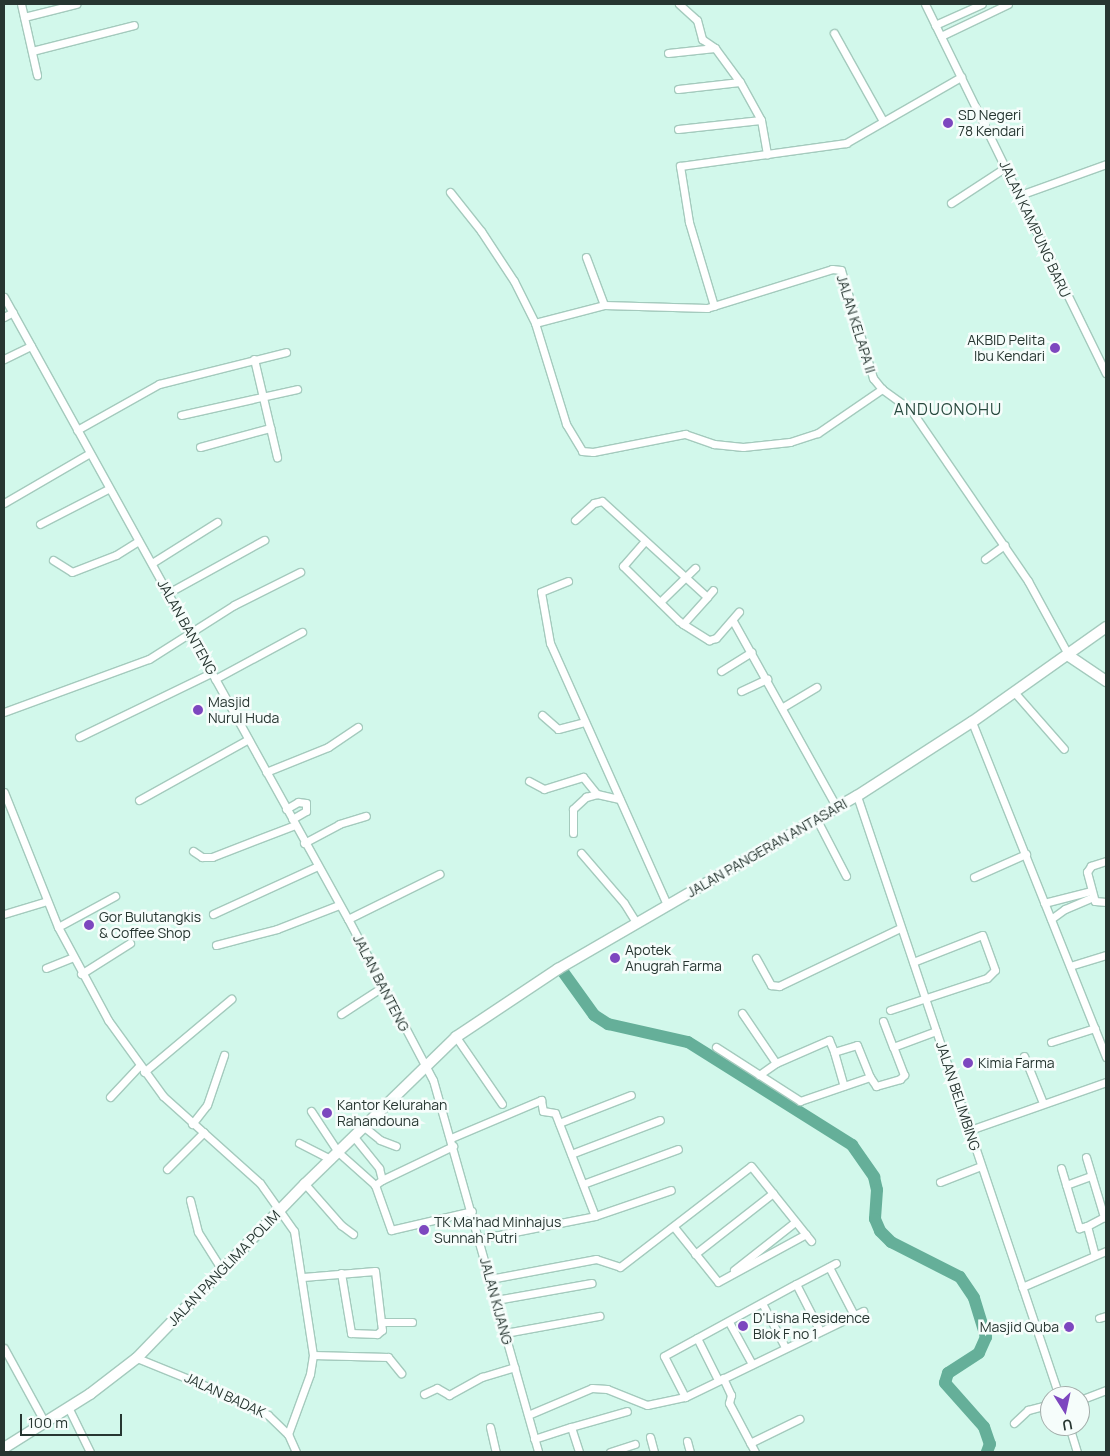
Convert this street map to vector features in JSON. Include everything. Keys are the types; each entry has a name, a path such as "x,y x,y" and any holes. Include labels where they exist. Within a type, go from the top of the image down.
{"street":[{"path":"21,4 37,75"},
{"path":"24,17 76,4"},
{"path":"679,4 697,20 702,39 715,48 740,82 761,120 767,154"},
{"name":"JALAN KAMPUNG BARU","path":"924,4 1020,195 1106,373"},
{"path":"935,25 982,4"},
{"path":"941,36 1008,4"},
{"path":"32,51 134,26"},
{"path":"834,33 883,121"},
{"path":"668,53 715,48"},
{"path":"714,306 689,222 680,166 846,143 961,77"},
{"path":"678,90 740,82"},
{"path":"678,129 761,120"},
{"path":"1020,195 1106,164"},
{"path":"951,203 1006,167"},
{"path":"450,192 500,258 535,323 566,424 573,439 584,452 685,434 714,444 743,448 796,441 824,429 882,389"},
{"path":"586,257 604,305"},
{"name":"JALAN KELAPA II","path":"535,323 604,305 702,308 714,306 832,269 841,270 864,355 882,389 911,410 1028,581 1069,656"},
{"name":"JALAN BANTENG","path":"4,297 108,489 152,563 188,634 348,919 424,1064"},
{"path":"4,317 13,312"},
{"path":"4,359 31,346"},
{"path":"77,430 159,384 286,352"},
{"path":"254,359 277,458"},
{"path":"181,415 297,390"},
{"path":"200,447 270,428"},
{"path":"4,504 90,453"},
{"path":"40,524 108,489"},
{"path":"575,520 600,500 644,542 707,597"},
{"path":"152,563 217,522"},
{"path":"168,594 264,540"},
{"path":"53,560 72,572 116,556 138,541"},
{"path":"644,542 623,566 683,624 707,641 716,638 739,612"},
{"path":"986,558 1004,545"},
{"path":"660,602 695,568"},
{"path":"4,712 125,669 165,650 234,605 300,572"},
{"path":"568,581 546,588 541,594 550,643 667,905"},
{"path":"683,624 713,590"},
{"path":"733,620 783,707 837,808"},
{"name":"JALAN PANGERAN ANTASARI","path":"424,1064 456,1037 558,969 636,922 857,796 1015,693 1069,656 1106,627"},
{"path":"79,737 213,676 302,632"},
{"path":"722,671 751,652"},
{"path":"1069,656 1106,681"},
{"path":"741,691 767,679"},
{"path":"783,707 816,687"},
{"path":"1015,693 1064,749"},
{"path":"542,715 558,729 584,722"},
{"path":"972,722 1095,1028 1104,1042 1106,1057"},
{"path":"266,772 328,747 358,727"},
{"path":"139,800 247,740"},
{"path":"529,781 544,789 583,777 597,794"},
{"path":"4,792 47,901 73,958 81,974 142,1069 192,1124 204,1132 260,1183 281,1210 294,1231 303,1277 313,1355 310,1374 288,1434"},
{"path":"573,833 573,809 586,797 597,794 620,799"},
{"name":"JALAN BELIMBING","path":"857,796 1056,1386"},
{"path":"193,851 202,857 212,857 293,822 306,811 306,803 298,802 286,808"},
{"path":"304,842 339,824 366,816"},
{"path":"817,820 846,876"},
{"path":"581,853 624,903 636,922"},
{"path":"974,877 1026,854"},
{"path":"1106,860 1088,868 1092,894 1096,902 1106,902"},
{"path":"213,914 318,866"},
{"path":"348,919 439,874"},
{"path":"1044,903 1092,894"},
{"path":"1051,919 1092,894"},
{"path":"58,927 115,896"},
{"path":"4,914 47,901"},
{"path":"216,945 277,930 339,905"},
{"path":"756,958 771,985 779,986 900,928"},
{"path":"890,1010 987,978 995,968 982,935 913,962"},
{"path":"81,974 130,943"},
{"path":"1070,966 1106,955"},
{"path":"46,968 73,958"},
{"path":"341,1014 384,986"},
{"path":"110,1097 142,1069 231,999"},
{"path":"742,1013 776,1063"},
{"path":"834,1052 856,1042 870,1077 876,1086 903,1077 883,1021"},
{"path":"1051,1042 1095,1028"},
{"path":"893,1047 936,1031"},
{"path":"456,1037 502,1104"},
{"path":"759,1074 776,1063 827,1040 834,1052 844,1086"},
{"path":"716,1047 798,1100 870,1077"},
{"path":"192,1124 207,1105 224,1055"},
{"path":"1024,1056 1043,1104"},
{"name":"JALAN PANGLIMA POLIM","path":"4,1448 106,1383 137,1358 424,1064"},
{"name":"JALAN KIJANG","path":"424,1064 433,1080 451,1138 538,1452"},
{"path":"970,1130 1106,1082"},
{"path":"559,1123 631,1095"},
{"path":"451,1138 541,1100 543,1111 555,1113 596,1216"},
{"path":"311,1111 334,1155"},
{"path":"571,1154 660,1120"},
{"path":"363,1126 380,1140 396,1146"},
{"path":"167,1169 204,1132"},
{"path":"354,1137 376,1163 382,1180"},
{"path":"299,1143 334,1155 375,1185 393,1231 472,1211"},
{"path":"375,1185 453,1146"},
{"path":"583,1184 678,1150"},
{"path":"1061,1168 1080,1228 1104,1219 1086,1157"},
{"path":"490,1279 596,1259 620,1268 751,1166 808,1238 718,1282"},
{"path":"940,1182 981,1166"},
{"path":"1066,1185 1091,1176"},
{"path":"305,1184 332,1216 353,1234"},
{"path":"479,1239 596,1216 670,1190"},
{"path":"696,1254 773,1193"},
{"path":"190,1200 198,1232 222,1270"},
{"path":"718,1282 795,1222"},
{"path":"1087,1226 1096,1256"},
{"path":"674,1227 718,1282"},
{"path":"1022,1287 1106,1251"},
{"path":"685,1397 664,1356 836,1263"},
{"path":"829,1267 854,1315"},
{"path":"303,1277 341,1273 375,1271 382,1330 377,1334 351,1333 341,1273"},
{"path":"496,1300 591,1283"},
{"path":"796,1284 820,1332"},
{"path":"762,1304 785,1347"},
{"path":"528,1415 592,1388 607,1389 647,1405 685,1397 785,1347 863,1311"},
{"path":"505,1333 599,1316"},
{"path":"1099,1318 1106,1316"},
{"path":"381,1322 412,1322"},
{"path":"729,1322 752,1364"},
{"path":"697,1338 731,1395 729,1402 755,1452"},
{"path":"4,1348 45,1423"},
{"path":"313,1355 383,1356 394,1361 401,1373"},
{"name":"JALAN BADAK","path":"137,1358 238,1399 268,1415 288,1434 296,1452"},
{"path":"424,1394 437,1388 449,1395 482,1377 515,1367"},
{"path":"1090,1396 1106,1390"},
{"path":"68,1407 90,1452"},
{"path":"1014,1423 1028,1410 1040,1407"},
{"path":"534,1439 627,1411"},
{"path":"750,1443 799,1419"},
{"path":"490,1427 496,1452"},
{"path":"571,1427 579,1452"},
{"path":"1072,1436 1078,1452"},
{"path":"650,1437 654,1452"},
{"path":"687,1441 690,1452"},
{"path":"610,1452 635,1444"}],"waterway":[{"path":"561,969 594,1015 608,1024 688,1042 852,1145 874,1177 877,1190 875,1219 880,1231 891,1242 960,1277 974,1298 986,1337 979,1353 948,1373 945,1383 984,1427 990,1444 987,1452"}],"place":[{"name":"SD Negeri 78 Kendari","path":"948,123"},
{"name":"AKBID Pelita Ibu Kendari","path":"1055,348"},
{"name":"Masjid Nurul Huda","path":"198,710"},
{"name":"Gor Bulutangkis & Coffee Shop","path":"89,925"},
{"name":"Apotek Anugrah Farma","path":"615,958"},
{"name":"Kimia Farma","path":"968,1063"},
{"name":"Kantor Kelurahan Rahandouna","path":"327,1113"},
{"name":"TK Ma'had Minhajus Sunnah Putri","path":"424,1230"},
{"name":"D'Lisha Residence Blok F no 1","path":"743,1326"},
{"name":"Masjid Quba","path":"1069,1327"}],"district":[{"name":"ANDUONOHU","path":"948,409"}]}
